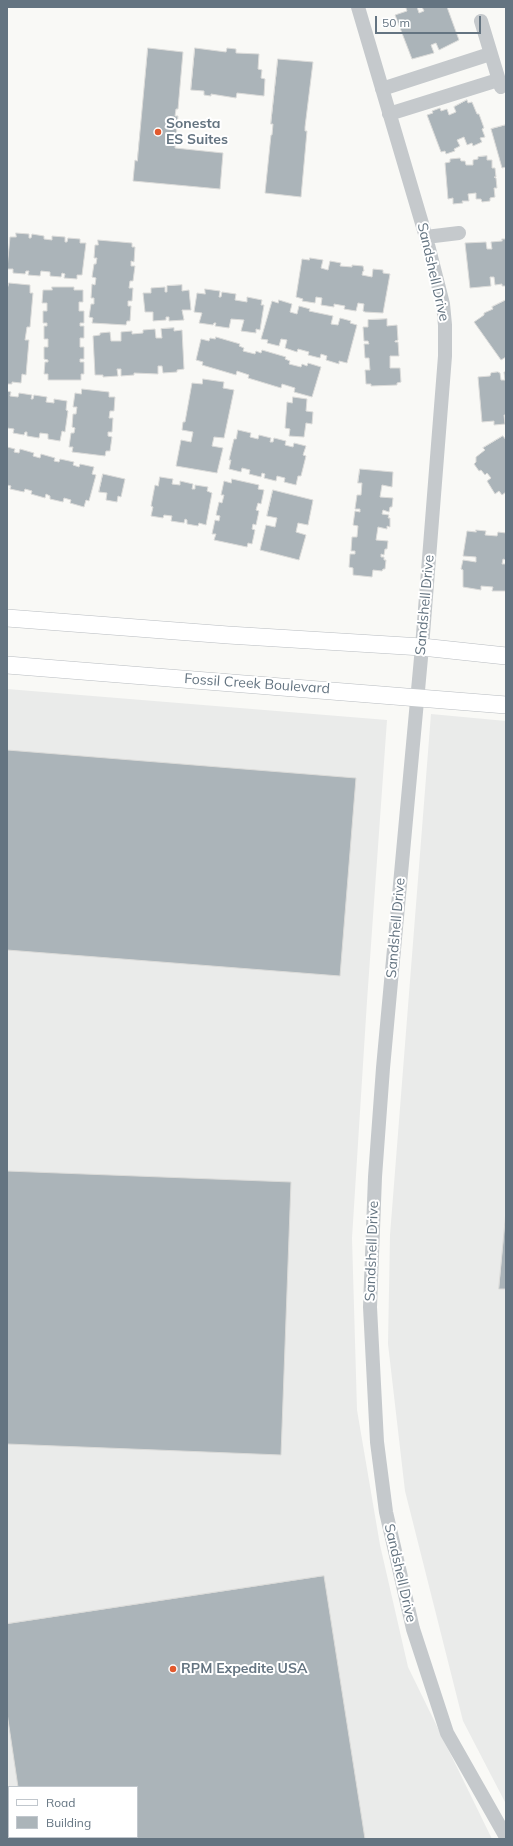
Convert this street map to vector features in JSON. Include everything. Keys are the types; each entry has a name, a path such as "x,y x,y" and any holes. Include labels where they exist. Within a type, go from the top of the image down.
{"main road":[{"path":"7,618 228,635 422,647 506,656"},
{"name":"Fossil Creek Boulevard","path":"7,665 506,705"}],"street":[{"name":"Sandshell Drive","path":"358,7 426,237 443,304 446,325 445,356 422,647 416,697 383,1068 375,1177 370,1307 377,1442 386,1512 413,1629 444,1726 506,1837"},
{"path":"389,114 499,83 481,21"},
{"path":"382,89 490,54"},
{"path":"426,237 459,233"}],"shaded area":[{"path":"7,689 387,720 352,1238 357,1410 380,1545 408,1667 492,1839 7,1839"},
{"path":"431,714 506,721 506,1804 463,1721 405,1491 388,1344 390,1235"}],"building":[{"path":"417,7 419,13 424,11 422,7 447,7 459,40 439,50 436,43 431,45 434,53 412,59 395,15 407,11 406,8"},
{"name":"Sonesta ES Suites","path":"148,48 183,52 178,109 176,109 175,116 178,116 175,148 223,153 220,189 133,181 135,160 137,161"},
{"name":"Sonesta ES Suites","path":"195,48 226,52 227,48 236,49 236,53 259,54 258,69 262,70 261,78 265,79 264,96 237,93 236,98 211,94 211,96 204,95 204,91 191,90"},
{"name":"Sonesta ES Suites","path":"278,59 313,62 305,127 305,131 307,131 301,197 265,193 272,135 273,124 271,124"},
{"path":"467,100 468,103 472,102 477,114 479,114 484,128 482,129 485,137 480,138 482,142 473,146 472,143 467,145 464,137 457,140 460,146 454,149 455,151 446,154 445,151 441,152 427,115 440,108 441,111 447,109 449,115 456,112 454,107"},
{"path":"506,125 506,167 502,168 491,129"},
{"path":"487,156 487,160 492,160 492,168 495,168 496,177 494,177 496,178 497,188 494,188 495,197 490,198 490,201 482,202 481,199 476,199 476,193 468,194 469,201 462,201 463,203 453,204 453,198 448,199 445,163 450,162 450,159 460,158 461,161 465,161 466,165 473,165 473,160 478,159 478,157"},
{"path":"16,233 29,234 29,238 31,238 32,234 44,236 44,239 52,240 52,236 65,237 65,242 67,242 68,238 80,239 80,243 86,243 82,275 77,275 77,279 64,278 65,274 62,273 61,277 50,276 50,272 41,271 40,276 28,275 29,271 26,271 25,274 13,273 13,269 7,269 10,237 16,237"},
{"path":"502,239 506,239 506,286 502,286 502,284 495,285 494,277 490,277 491,286 470,288 465,243 486,242 487,249 492,249 491,242 502,241"},
{"path":"98,240 132,243 132,247 135,247 134,262 131,261 131,266 135,266 133,281 130,281 129,288 133,288 132,301 128,301 128,306 131,306 130,321 127,321 126,325 92,323 93,318 89,317 91,304 94,304 94,298 91,298 92,284 95,285 96,278 92,277 94,264 96,264 97,258 94,258 95,245 98,245"},
{"path":"310,258 323,260 321,268 328,270 330,261 341,263 340,266 363,266 364,271 362,275 372,277 373,269 383,270 383,273 390,274 383,313 365,312 363,311 364,304 358,303 356,311 344,309 345,306 334,304 334,307 321,305 322,298 316,297 315,303 302,301 303,299 296,297 302,259 309,260"},
{"path":"9,283 30,285 30,293 33,293 30,327 27,327 25,340 29,340 26,375 22,374 21,383 12,382 12,384 7,384 7,290"},
{"path":"182,285 182,291 189,290 191,310 182,310 184,320 169,321 169,317 166,317 166,320 153,321 153,312 145,312 143,293 151,293 151,288 165,287 165,292 167,292 167,286"},
{"path":"52,287 74,287 74,290 83,290 83,302 79,302 79,311 84,311 84,323 80,323 80,326 84,326 84,338 80,338 80,347 84,347 84,359 80,359 80,362 84,362 84,374 81,374 81,380 48,380 48,374 44,374 45,362 48,362 48,360 44,359 44,347 48,347 48,339 44,339 44,326 47,326 47,323 43,323 43,311 47,311 47,303 42,303 43,290 52,290"},
{"path":"205,289 220,291 219,297 221,297 222,292 236,294 235,300 247,302 247,297 262,300 261,305 264,305 260,330 256,329 256,333 241,331 244,320 231,319 229,328 215,326 216,323 213,325 199,323 202,313 194,312 197,293 205,294"},
{"path":"279,300 292,304 290,312 297,314 299,306 310,309 309,311 333,316 331,324 338,325 340,318 351,321 350,323 357,325 347,363 339,361 339,364 326,360 327,356 321,354 320,358 308,355 309,352 298,349 297,352 285,348 287,340 281,339 279,346 267,343 268,340 261,339 272,301 278,303"},
{"path":"506,300 506,357 501,360 474,322 484,315 484,313 493,309 492,307"},
{"path":"387,319 387,326 397,325 398,340 395,342 398,342 399,356 390,356 390,368 400,368 401,382 397,383 397,385 371,386 371,384 366,384 365,370 370,370 369,358 365,358 364,344 369,344 368,341 364,341 363,327 368,327 368,320"},
{"path":"174,328 174,331 182,330 184,369 177,370 177,372 163,373 162,366 158,366 158,374 134,373 134,375 121,376 121,369 117,369 118,376 103,377 103,375 95,375 93,336 100,335 100,333 110,332 111,341 121,341 121,332 132,331 132,334 143,333 143,330 155,329 156,338 162,338 161,329"},
{"path":"216,337 240,344 239,346 244,348 243,351 255,354 256,351 261,353 262,350 286,357 285,359 290,361 289,364 301,367 302,364 307,366 308,363 321,367 312,397 294,392 295,388 282,384 281,388 248,378 249,375 237,371 236,375 202,365 203,362 196,360 201,339 209,341 210,338 215,339"},
{"path":"504,372 506,372 506,415 504,415 505,424 494,425 494,421 482,422 478,377 490,376 491,373 500,373 501,380 505,380"},
{"path":"203,379 224,382 223,388 234,390 224,438 214,437 212,446 223,448 217,473 176,466 181,440 191,442 193,432 182,430 183,422 185,422 192,383 202,384"},
{"path":"82,389 109,392 109,397 115,397 114,411 110,411 109,418 113,418 112,432 108,432 108,436 112,437 110,451 106,451 105,456 72,452 73,447 69,447 71,433 74,433 75,428 72,427 73,414 76,414 77,407 73,407 75,393 81,394"},
{"path":"7,391 11,392 10,396 18,397 19,393 32,395 31,399 33,399 34,395 47,397 46,402 54,403 54,399 67,401 66,410 68,411 65,432 62,431 60,441 48,439 48,434 40,433 39,438 27,436 27,432 25,432 24,435 13,433 14,429 7,428"},
{"path":"293,397 307,399 306,411 313,412 312,424 306,423 304,437 289,436 290,429 285,428 287,402 292,403"},
{"path":"238,430 251,433 250,437 258,439 259,435 271,438 270,442 273,442 274,438 286,441 285,445 293,447 294,443 306,446 303,455 306,456 301,476 298,476 296,485 284,482 285,478 277,476 276,481 264,478 265,474 262,473 261,477 249,474 250,470 242,468 241,472 229,469 231,460 229,460 234,439 236,439"},
{"path":"503,436 506,440 506,492 502,495 499,491 495,494 487,481 491,478 487,473 485,475 481,470 479,471 474,464 476,462 476,457 485,450 483,448"},
{"path":"7,447 15,449 14,452 19,453 20,449 34,453 33,456 40,458 41,454 55,458 54,461 59,462 60,459 74,462 73,465 79,467 80,464 94,467 92,474 96,475 89,501 86,500 84,507 70,503 71,500 64,498 63,502 50,499 50,496 46,494 45,498 31,494 32,491 25,489 24,492 10,489 11,486 7,485"},
{"path":"360,469 393,472 392,487 382,485 380,497 393,498 392,507 390,507 389,512 383,510 382,514 389,515 388,518 390,518 390,527 387,526 387,529 378,527 376,540 388,541 387,549 385,549 384,555 381,554 381,557 384,557 384,560 386,560 385,569 382,571 373,570 372,577 353,575 353,568 349,567 350,554 355,554 355,551 351,551 352,537 357,537 358,526 353,525 355,511 360,512 360,509 355,509 357,495 361,495 362,483 358,483"},
{"path":"103,474 125,479 121,497 118,496 117,502 106,500 107,493 99,492"},
{"path":"160,477 173,479 172,484 180,485 180,481 193,484 192,489 195,489 195,485 208,487 207,491 212,493 206,525 199,523 198,526 187,524 187,520 185,519 184,523 171,521 172,516 164,515 163,518 151,516 153,507 151,506 155,485 158,486"},
{"path":"232,479 259,485 258,489 264,490 261,504 258,503 256,510 259,511 256,525 253,524 252,529 255,530 252,544 248,543 247,547 214,540 216,534 212,534 215,520 219,521 220,516 216,515 219,502 222,503 224,495 221,495 224,481 231,483"},
{"path":"273,490 313,500 308,525 298,523 296,532 306,535 299,560 260,550 266,525 275,527 277,518 267,516"},
{"path":"476,530 486,531 485,535 497,536 498,532 506,533 506,560 503,559 502,564 506,564 506,591 492,591 493,587 481,586 481,590 463,587 463,570 461,569 463,560 476,562 476,557 463,556 467,531 476,532"},
{"path":"7,750 356,778 340,976 7,950"},
{"path":"7,1171 291,1182 281,1455 7,1444"},
{"path":"506,1211 506,1289 499,1289"},
{"name":"RPM Expedite USA","path":"324,1576 365,1839 27,1839 138,1838 138,1786 18,1786 7,1713 7,1624"}],"place":[{"name":"Sonesta ES Suites","path":"158,132"},
{"name":"RPM Expedite USA","path":"173,1669"}]}
